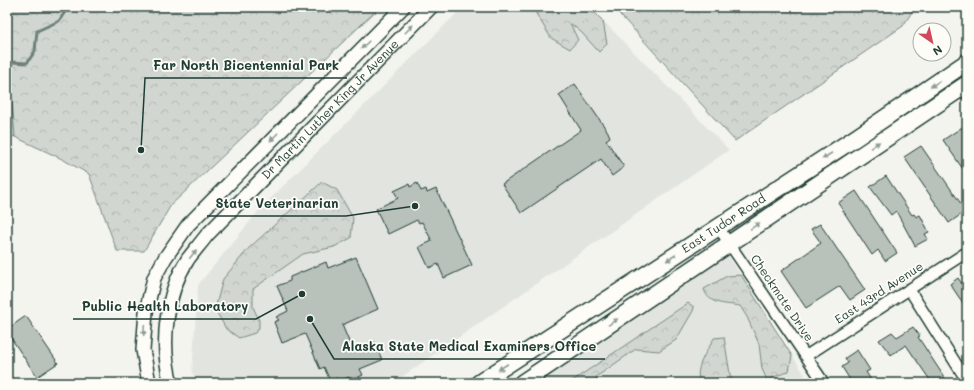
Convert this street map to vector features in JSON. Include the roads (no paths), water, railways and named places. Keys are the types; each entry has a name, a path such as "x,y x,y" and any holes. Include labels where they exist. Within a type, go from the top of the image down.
{"main road":[{"name":"East Tudor Road","path":"479,383 857,137 967,62"},
{"name":"East Tudor Road","path":"522,383 967,84"}],"street":[{"name":"Dr Martin Luther King Jr Avenue","path":"149,383 143,350 146,312 154,278 165,258 188,225 403,7"},
{"name":"Dr Martin Luther King Jr Avenue","path":"171,383 166,367 165,328 174,288 188,260 207,235 431,7"},
{"name":"Checkmate Drive","path":"718,227 824,383"},
{"name":"East 43rd Avenue","path":"806,356 967,252"},
{"path":"909,289 967,381"}],"waterway":[{"path":"7,53 11,62 27,63 35,51 37,31 59,21 68,7"}],"place":[{"name":"Far North Bicentennial Park","path":"141,150"},
{"name":"State Veterinarian","path":"415,206"},
{"name":"Public Health Laboratory","path":"302,294"},
{"name":"Alaska State Medical Examiners Office","path":"310,319"}]}
